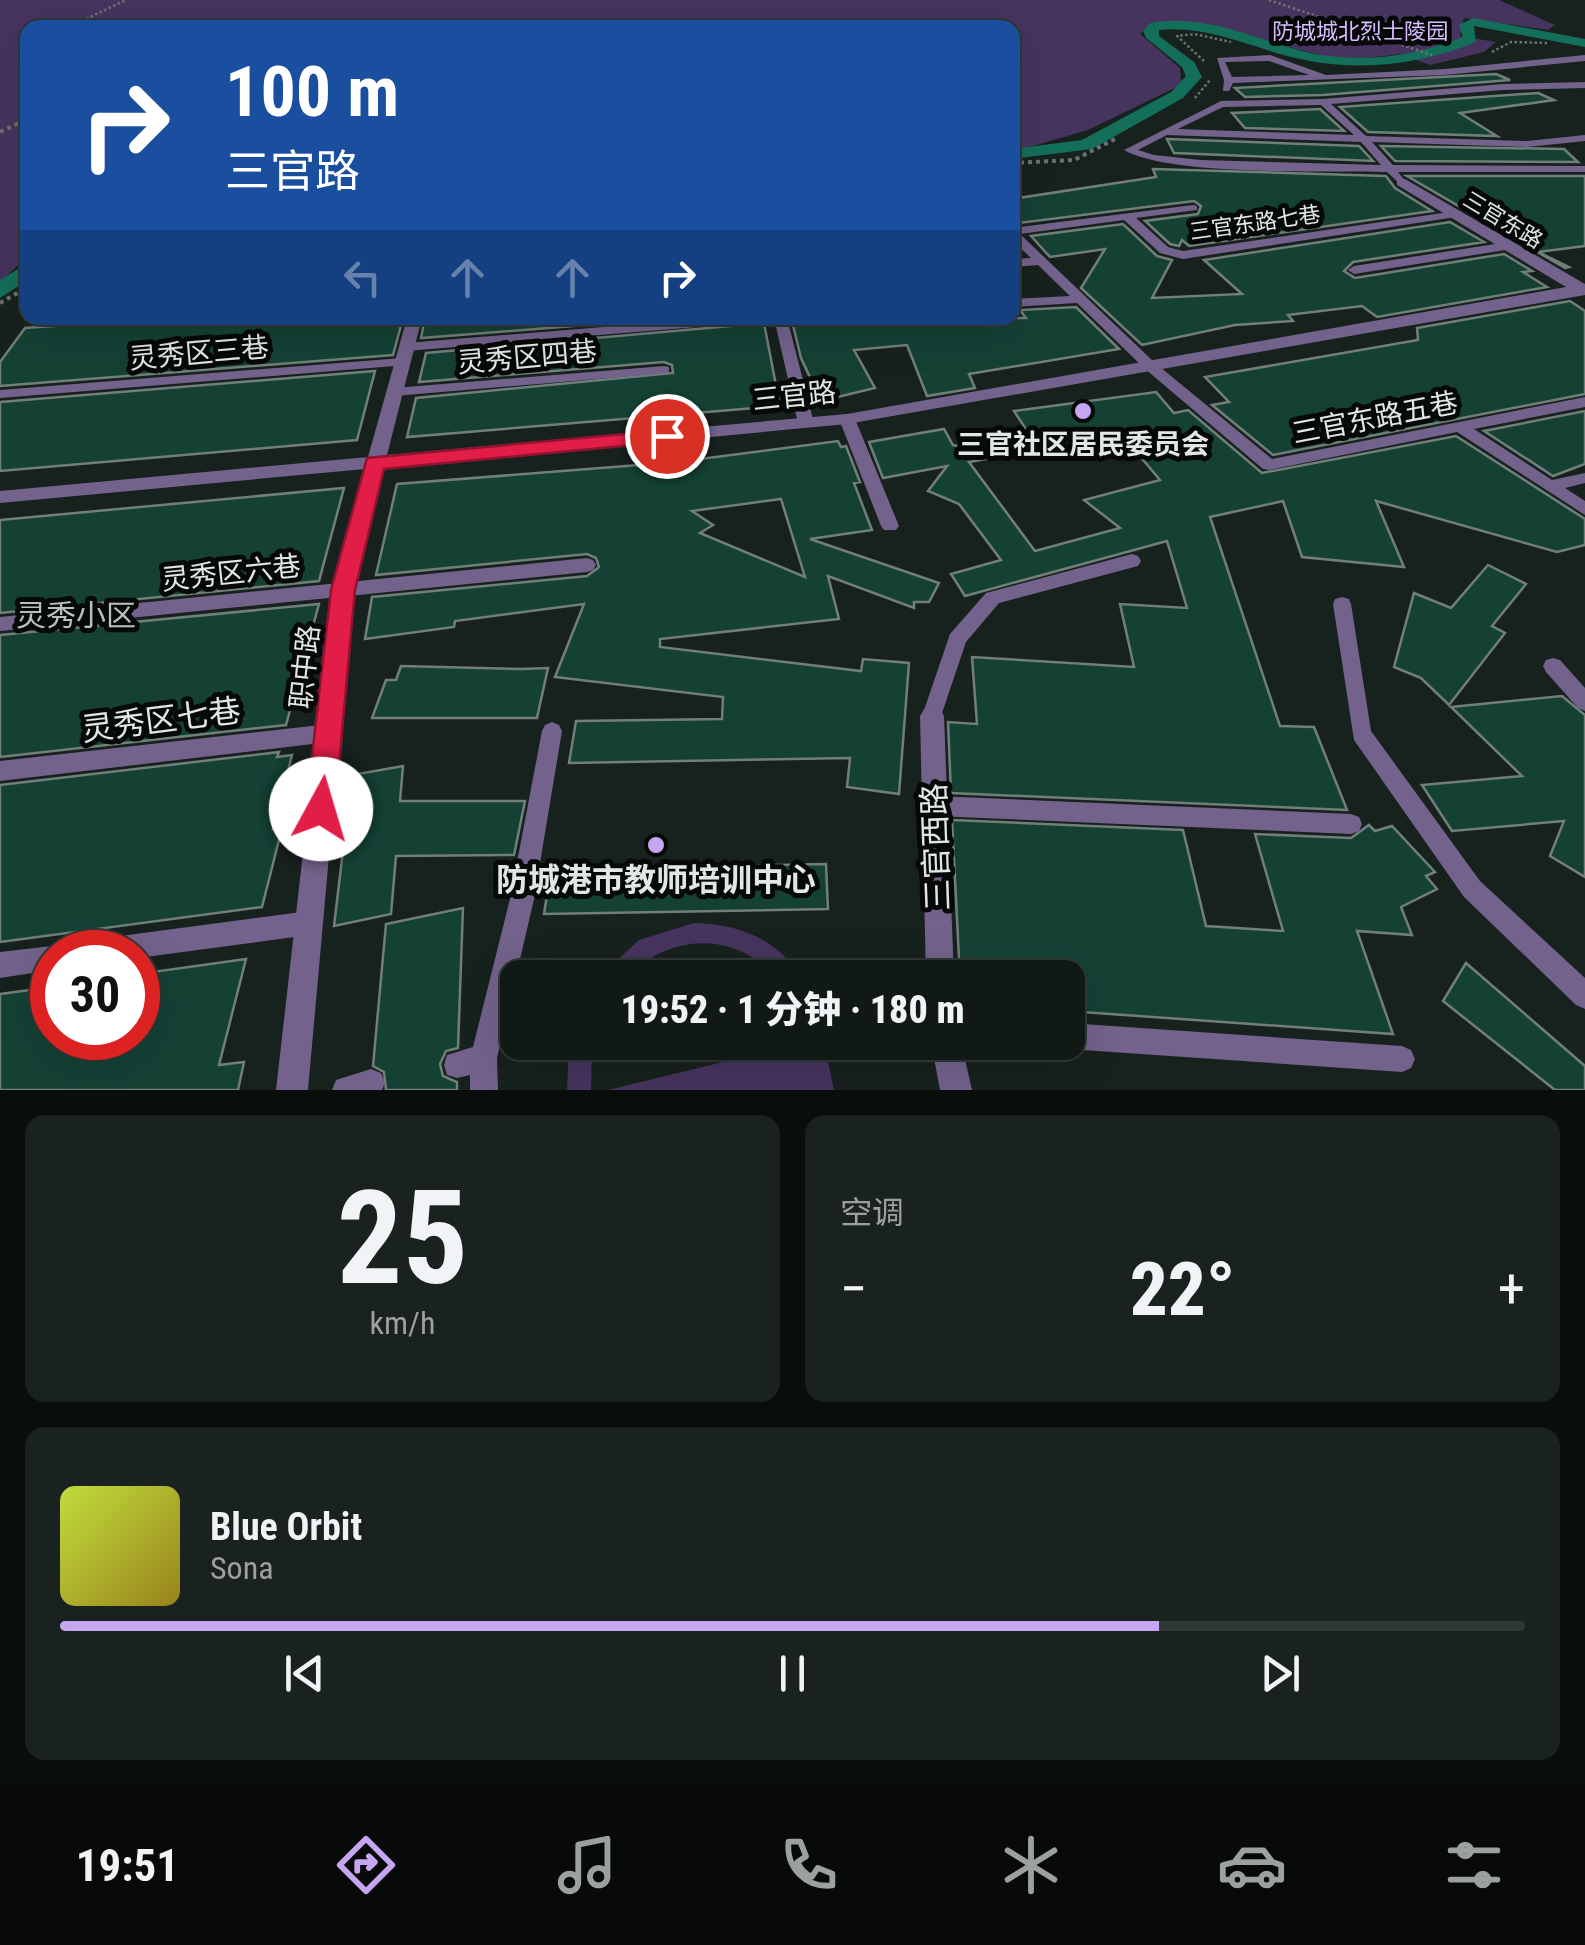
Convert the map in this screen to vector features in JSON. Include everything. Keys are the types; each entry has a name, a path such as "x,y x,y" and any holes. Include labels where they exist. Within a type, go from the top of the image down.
{"street":[{"name":"三官东路","path":"1401,182 1583,289"},
{"name":"三官路","path":"0,497 848,419 1583,289"},
{"name":"职中路","path":"292,1090 343,590 412,325"},
{"name":"三官西路","path":"932,716 939,960"},
{"path":"950,1060 956,1090"}],"lane":[{"path":"1221,104 1229,80 1220,60 1270,58 1325,78 1356,100"},
{"path":"1229,80 1445,72 1585,58"},
{"path":"1582,86 1503,86 1356,100 1221,104 1129,150 1136,158 1156,162 1585,168"},
{"path":"1322,102 1366,141 1401,182"},
{"path":"1162,132 1366,141 1585,138"},
{"path":"1556,141 1585,155"},
{"path":"1020,231 1192,208"},
{"name":"三官东路七巷","path":"1127,216 1164,250 1184,254 1456,214"},
{"path":"1020,240 1149,365"},
{"path":"1354,270 1508,246"},
{"path":"1020,262 1042,261"},
{"path":"1020,303 1082,299"},
{"name":"灵秀区三巷","path":"0,394 679,325"},
{"path":"782,325 806,423"},
{"name":"三官东路五巷","path":"1149,365 1269,465 1585,402"},
{"name":"灵秀区四巷","path":"394,392 664,370"},
{"path":"848,419 890,526"},
{"path":"1460,427 1585,510"},
{"path":"1549,486 1585,478"},
{"path":"932,716 958,639 994,598 1132,561"},
{"name":"灵秀区六巷","path":"0,624 587,565"},
{"path":"1342,604 1361,734 1472,888 1585,996"},
{"path":"1553,666 1585,702"},
{"path":"484,1090 471,1062 522,899 552,731"},
{"name":"灵秀区七巷","path":"0,771 328,733"},
{"path":"935,806 1351,824"},
{"path":"160,943 309,923"},
{"path":"0,965 30,961"},
{"path":"1085,1037 1402,1060"}],"path":[{"path":"89,20 126,0"},
{"path":"1269,0 1420,51"}],"green space":[{"name":"防城城北烈士陵园","path":"0,0 1499,0 1555,25 1548,30 1464,18 1460,36 1496,42 1484,52 1430,65 1400,54 1344,61 1201,25 1152,22 1140,34 1180,68 1181,85 1088,130 1020,150 1020,20 20,20 20,263 0,282"},
{"path":"694,923 726,926 768,943 787,960 755,960 740,951 709,943 679,946 647,960 617,960 639,940"},
{"path":"568,1060 592,1060 591,1090 567,1090"},
{"path":"731,1060 828,1060 834,1090 608,1090"}],"building":[{"path":"1496,74 1510,80 1323,95 1245,97 1235,88"},
{"path":"1538,93 1554,100 1460,113 1497,136 1368,132 1340,107"},
{"path":"1320,109 1344,131 1245,128 1232,113"},
{"path":"1167,139 1359,146 1373,161 1174,153"},
{"path":"1381,146 1564,149 1578,162 1395,161"},
{"path":"1153,169 1386,176 1395,188 1432,211 1189,246 1182,240 1179,246 1170,244 1145,221 1198,214 1201,206 1194,201 1020,223 1020,198 1156,177"},
{"path":"1407,176 1585,176 1585,246 1538,252 1569,267 1565,268"},
{"path":"1450,222 1484,242 1353,262 1344,271 1355,278 1504,254 1532,271 1523,272 1547,287 1377,317 1362,306 1288,315 1293,321 1235,325 1142,345 1081,288 1105,249 1050,257 1031,236 1123,224 1157,256 1172,260 1152,298 1242,294 1204,260"},
{"path":"1570,301 1585,311 1585,394 1273,455 1212,405 1229,402 1205,377 1418,340 1417,328"},
{"path":"1076,307 1119,349 969,374 975,388 927,396 907,345 854,350 875,388 821,401 801,358 793,325 1020,325 1020,318 1026,318 1020,310"},
{"path":"401,325 393,355 0,386 0,362 25,328"},
{"path":"424,325 586,325 421,338"},
{"path":"764,325 780,406 407,437 416,398 673,373 672,365 664,362 419,382 426,353"},
{"path":"375,371 357,440 0,471 0,402"},
{"path":"1156,392 1174,413 1188,410 1262,473 1456,436 1585,519 1585,545 1557,552 1376,501 1404,567 1302,557 1283,501 1210,517 1280,726 1314,727 1347,810 951,793 948,722 977,724 972,657 1134,667 1120,604 1187,608 1167,541 965,596 951,574 1001,560 959,504 928,491 947,466 883,478 869,442 944,429 953,445 1001,452 1002,456 969,462 1035,551 1120,528 1084,500 1160,480 1127,441 1042,454 1014,411"},
{"path":"1585,411 1585,464 1553,476 1484,431"},
{"path":"838,441 841,447 846,446 860,482 854,483 872,530 810,539 939,583 929,602 914,602 914,608 828,576 839,619 660,639 660,647 861,671 863,659 909,663 899,794 847,787 850,758 569,763 576,721 722,719 723,697 555,677 584,604 455,621 454,627 365,639 372,597 587,576 599,567 596,558 587,554 376,575 397,484 677,462","holes":["781,499 805,577 700,533 713,525 692,511"]},
{"path":"344,488 319,581 0,613 0,520"},
{"path":"1488,565 1526,584 1492,626 1505,633 1449,705 1421,678 1394,667 1414,593 1451,608"},
{"path":"319,604 286,725 0,757 0,635"},
{"path":"401,666 548,668 537,718 372,718 386,680 396,680"},
{"path":"1562,696 1585,715 1585,877 1550,856 1564,821 1452,831 1422,785 1522,776 1451,707"},
{"path":"279,752 277,757 292,755 273,829 282,828 262,907 90,930 30,930 30,938 0,942 0,785"},
{"path":"403,766 400,801 525,801 514,855 396,856 391,914 334,926 352,775"},
{"path":"952,820 1183,830 1206,926 1283,931 1255,834 1351,838 1369,825 1375,831 1392,826 1435,872 1426,876 1437,889 1401,907 1412,935 1357,931 1393,1034 1085,1012 1085,960 959,960"},
{"path":"826,864 828,909 544,914 551,869"},
{"path":"463,908 458,1048 446,1051 440,1064 443,1076 457,1082 457,1090 386,1090 384,1072 373,1066 386,924"},
{"path":"246,959 219,1065 244,1062 238,1090 0,1090 0,994 30,990 30,1060 160,1060 160,971"},
{"path":"1466,963 1585,1066 1585,1090 1555,1090 1443,1001"}],"waterway":[{"path":"1020,153 1086,145 1177,95 1194,77 1189,65 1153,38 1150,31 1155,26 1204,27 1306,56 1354,62 1401,60 1448,48 1471,39 1466,25 1473,22 1585,43"},
{"path":"0,291 20,275"}],"place":[{"name":"三官社区居民委员会","path":"1083,411"},
{"name":"防城港市教师培训中心","path":"656,845"}],"district":[{"name":"灵秀小区","path":"76,615"}],"route":[{"path":"321,809 343,590 375,463 667,436"}]}
